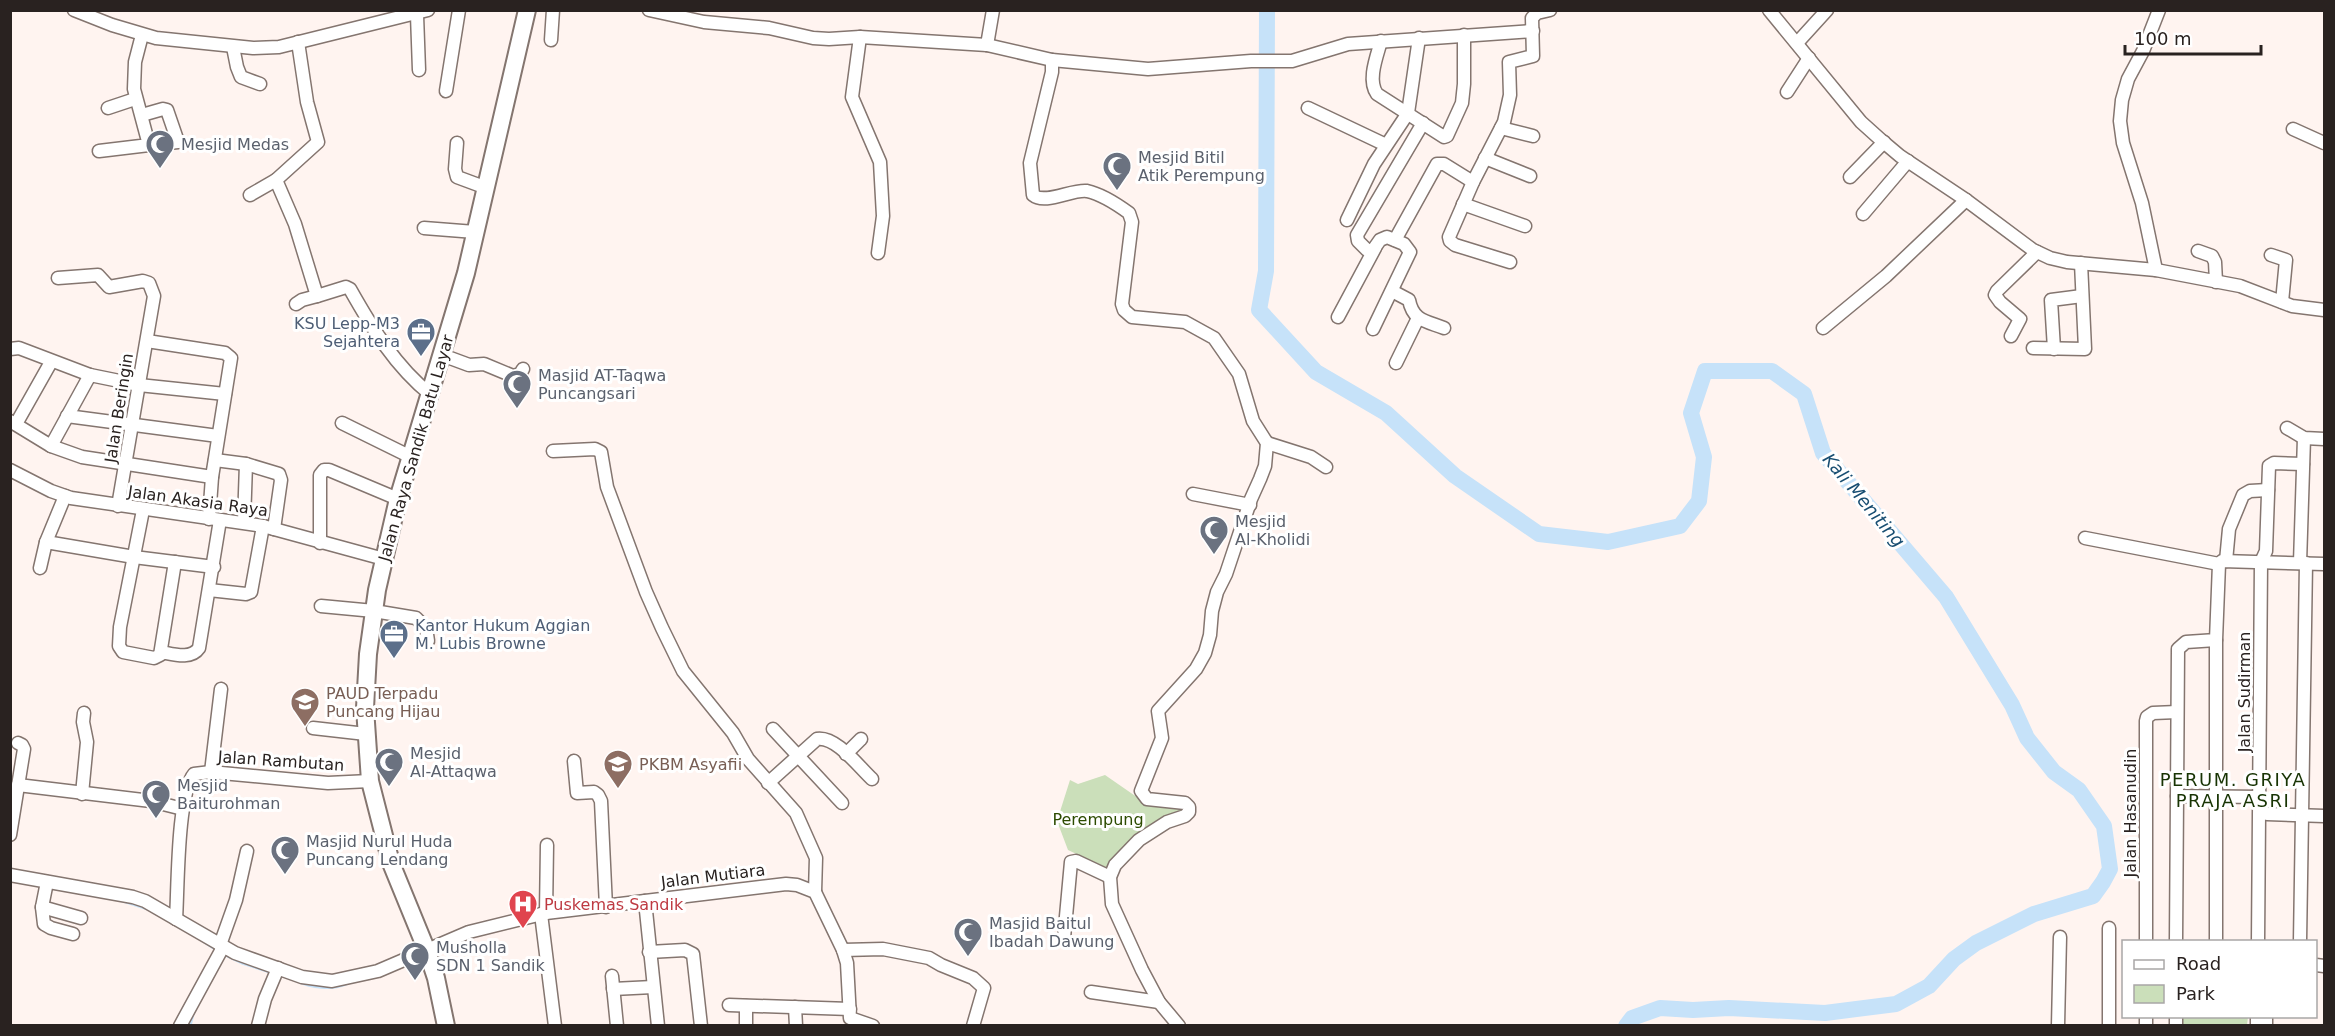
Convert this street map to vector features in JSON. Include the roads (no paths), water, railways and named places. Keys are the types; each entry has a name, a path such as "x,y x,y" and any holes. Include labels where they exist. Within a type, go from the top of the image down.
{"main road":[{"name":"Jalan Raya Sandik Batu Layar","path":"447,1026 427,951 391,863 370,781 365,708 374,611 398,499 466,273 484,187 527,10"}],"street":[{"path":"74,10 142,35 233,47 271,47 422,13 419,70"},
{"path":"446,91 459,10"},
{"path":"551,40 553,10"},
{"path":"649,10 705,16 813,38 860,37 987,45 1052,60 1149,69 1251,61 1292,61 1348,44 1533,31"},
{"path":"987,45 993,10"},
{"path":"1510,261 1455,245 1450,241 1450,234 1507,114 1510,95 1509,62 1533,56 1534,15 1550,10"},
{"path":"1769,10 1861,122 1908,161 2037,252 2058,260 2156,270 2247,288 2282,302 2325,310"},
{"path":"1797,43 1827,10"},
{"path":"2156,270 2142,203 2123,143 2120,122 2122,100 2128,79 2144,51 2159,10"},
{"path":"142,35 133,77 135,99 142,115 149,145"},
{"path":"1381,41 1373,75 1373,88 1377,94 1442,137 1449,133 1462,103 1464,36"},
{"path":"860,37 852,97 880,162 883,216 878,253"},
{"path":"1347,220 1374,164 1408,113 1419,38"},
{"path":"250,195 276,180 318,142 307,102 298,42"},
{"path":"233,47 241,77 260,84"},
{"path":"1787,92 1809,58"},
{"path":"1052,60 1052,72 1029,163 1033,195 1043,199 1080,191 1089,192 1129,213 1132,222 1122,304 1124,310 1135,318 1185,322 1205,332 1214,339 1239,374 1253,421 1268,443 1311,457 1326,466"},
{"path":"108,108 135,99"},
{"path":"1308,108 1386,144"},
{"path":"99,151 178,142 167,110 142,115"},
{"path":"1375,249 1367,250 1358,241 1357,235 1423,123"},
{"path":"1501,128 1533,136"},
{"path":"2293,129 2325,143"},
{"path":"1850,177 1884,142"},
{"path":"457,143 455,169 457,177 484,187"},
{"path":"1485,158 1530,176"},
{"path":"1863,214 1908,161"},
{"path":"1395,240 1437,164 1444,164 1473,182"},
{"path":"276,180 295,224 317,296"},
{"path":"1822,328 1886,276 1966,200"},
{"path":"1463,204 1525,226"},
{"path":"424,228 475,232"},
{"path":"1338,316 1375,249 1384,237 1395,240 1404,244 1410,252 1373,329"},
{"path":"2198,251 2212,256 2215,262 2216,282"},
{"path":"2011,336 2020,319 1995,295 2037,252"},
{"path":"2271,255 2286,260 2282,302"},
{"path":"2033,348 2085,349 2081,263"},
{"name":"Jalan Beringin","path":"58,278 98,275 109,287 146,281 154,296 118,506"},
{"path":"296,304 346,287 350,289 371,327 392,356 416,383 431,395"},
{"path":"1392,291 1409,300 1410,310 1418,318 1444,328"},
{"path":"2054,349 2051,300 2082,296"},
{"path":"1396,363 1418,318"},
{"path":"148,336 224,353 231,361 212,477 215,520 214,567 197,651 189,655 161,652"},
{"path":"10,349 19,348 90,375 140,384 225,394"},
{"path":"442,355 469,365 486,365 514,376 520,374 522,369"},
{"path":"51,362 13,423 51,446 82,457 212,477"},
{"path":"51,446 90,375"},
{"path":"67,416 218,436"},
{"path":"342,423 411,457"},
{"path":"2287,428 2304,438 2325,439"},
{"path":"2300,940 2304,438"},
{"path":"1179,1026 1159,1002 1112,904 1110,877 1115,865 1139,840 1167,822 1185,816 1189,812 1189,807 1185,803 1147,799 1141,791 1162,738 1158,711 1196,669 1205,653 1217,592 1226,574 1264,466 1268,443"},
{"path":"553,451 595,449 601,452 607,487 624,534 646,592 683,671 733,733 748,759 796,813 807,835 817,865 814,892 843,950 848,973 850,1017"},
{"path":"209,590 246,594 251,592 280,477 275,472 246,464 215,460"},
{"path":"244,522 246,464"},
{"path":"2266,940 2265,558 2268,490 2271,464 2302,464"},
{"name":"Jalan Akasia Raya","path":"10,470 65,496 143,510 269,527 384,560"},
{"path":"320,543 320,475 324,470 329,470 398,499"},
{"path":"2216,940 2216,640 2222,562 2229,529 2243,495 2250,491 2268,490"},
{"path":"1193,494 1250,505"},
{"path":"40,568 46,542 65,496"},
{"path":"143,510 120,627 119,648 125,653 154,658 161,652 175,562"},
{"path":"2085,538 2222,562 2265,558 2325,564"},
{"path":"46,542 134,557 214,567"},
{"name":"Jalan Sudirman","path":"2258,940 2265,558"},
{"path":"321,606 374,611 421,621 426,628 428,640"},
{"path":"2176,940 2178,647 2186,642 2216,640"},
{"path":"211,772 220,688"},
{"name":"Jalan Hasanudin","path":"2146,940 2146,721 2147,717 2153,713 2177,712"},
{"path":"82,794 87,742 83,722 84,713"},
{"name":"Jalan Rambutan","path":"314,728 366,734"},
{"path":"773,729 842,803"},
{"path":"768,783 817,739 822,738 834,741 872,779"},
{"path":"846,754 861,739"},
{"path":"10,835 24,749 18,743"},
{"path":"574,761 577,793 594,792 601,801 606,907"},
{"name":"Jalan Rambutan","path":"176,919 183,809 191,776 196,773 211,772 328,783 370,781"},
{"path":"18,785 151,801 183,809"},
{"path":"2177,796 2259,797"},
{"path":"2267,814 2325,816"},
{"path":"547,845 544,914 555,1026"},
{"path":"180,1026 220,949 236,900 237,887 247,851"},
{"path":"1064,938 1071,862 1076,861 1110,877"},
{"name":"Jalan Mutiara","path":"10,875 133,897 145,901 176,919 220,949 276,972 332,981 378,971 469,932 544,914 786,884 797,885 814,892"},
{"path":"47,882 42,908 43,920 46,926 73,934"},
{"path":"645,901 658,1026"},
{"path":"42,908 81,918"},
{"path":"2109,928 2109,1026"},
{"path":"2058,1026 2060,937"},
{"path":"843,950 883,949 922,957 973,978 984,988 973,1026"},
{"path":"649,952 685,950 693,954 701,1026"},
{"path":"258,1026 265,999 276,972"},
{"path":"612,976 617,1026"},
{"path":"613,990 653,987"},
{"path":"1091,992 1159,1002"},
{"path":"729,1005 795,1007 850,1017 873,1026"},
{"path":"746,1006 747,1026"},
{"path":"795,1007 796,1026"}],"waterway":[{"name":"Kali Meniting","path":"1267,10 1266,271 1259,310 1316,372 1386,413 1455,476 1539,534 1608,542 1680,526 1699,501 1704,457 1691,413 1705,371 1772,371 1804,394 1823,453 1946,597 2012,705 2027,738 2054,772 2079,790 2104,826 2110,869 2093,896 2034,914 1976,943 1954,959 1929,986 1896,1004 1825,1013 1729,1008 1693,1010 1660,1008 1632,1018 1626,1026"},
{"path":"120,900 148,909"},
{"path":"203,941 218,951"},
{"path":"223,954 270,972"},
{"path":"297,981 322,987 346,984"},
{"path":"190,1026 194,1010"}],"place":[{"name":"Mesjid Medas","path":"160,170"},
{"name":"Mesjid Bitil Atik Perempung","path":"1117,192"},
{"name":"KSU Lepp-M3 Sejahtera","path":"421,358"},
{"name":"Masjid AT-Taqwa Puncangsari","path":"517,410"},
{"name":"Mesjid Al-Kholidi","path":"1214,556"},
{"name":"Kantor Hukum Aggian M. Lubis Browne","path":"394,660"},
{"name":"PAUD Terpadu Puncang Hijau","path":"305,728"},
{"name":"Mesjid Al-Attaqwa","path":"389,788"},
{"name":"PKBM Asyafii","path":"618,790"},
{"name":"Mesjid Baiturohman","path":"156,820"},
{"name":"Masjid Nurul Huda Puncang Lendang","path":"285,876"},
{"name":"Puskemas Sandik","path":"523,930"},
{"name":"Masjid Baitul Ibadah Dawung","path":"968,958"},
{"name":"Musholla SDN 1 Sandik","path":"415,982"}],"district":[{"name":"PERUM. GRIYA PRAJA ASRI","path":"2233,789"}],"park label":[{"name":"Perempung","path":"1098,819"}]}
